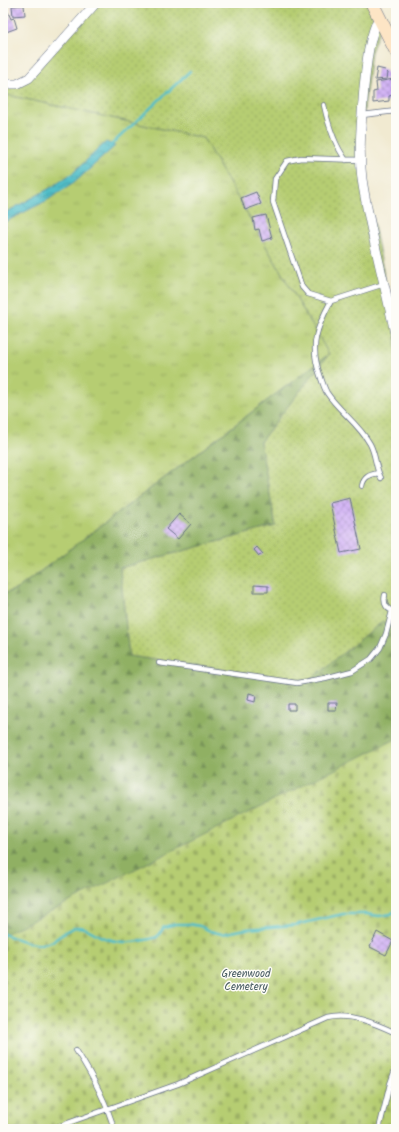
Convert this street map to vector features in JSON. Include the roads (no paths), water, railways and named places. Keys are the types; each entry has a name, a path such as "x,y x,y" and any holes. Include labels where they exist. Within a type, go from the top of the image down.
{"main road":[{"path":"372,3 396,51"}],"street":[{"path":"3,84 17,84 29,78 96,3"},
{"path":"379,17 372,33 368,50 362,115 361,160 362,178 376,255 396,339"}],"lane":[{"path":"324,105 330,129 346,160"},
{"path":"362,115 396,111"},
{"path":"361,160 301,158 287,161 275,179 273,202 302,288 308,294 331,300 384,284"},
{"path":"331,300 321,320 314,341 318,369 326,392 355,423 369,443 376,456 378,473 381,478"},
{"path":"362,486 366,477 378,473"},
{"path":"159,663 297,683 352,671 371,659 380,648 394,611 385,605 386,596"},
{"path":"51,1129 178,1084 328,1018 339,1015 349,1016 396,1034"},
{"path":"76,1050 92,1075 109,1109 114,1129"},
{"path":"380,1129 390,1084 396,1067"}],"water":[{"path":"106,142 115,146 74,183 46,201 3,223 3,214 52,187 74,172"}],"waterway":[{"path":"110,146 190,71"},
{"path":"3,934 30,943 43,944 56,939 71,929 81,927 114,941 135,942 157,937 164,927 175,924 200,926 210,931 222,934 246,929 295,925 343,914 367,914 379,916 391,914 396,910"}],"park label":[{"name":"Greenwood Cemetery","path":"246,980"}]}
